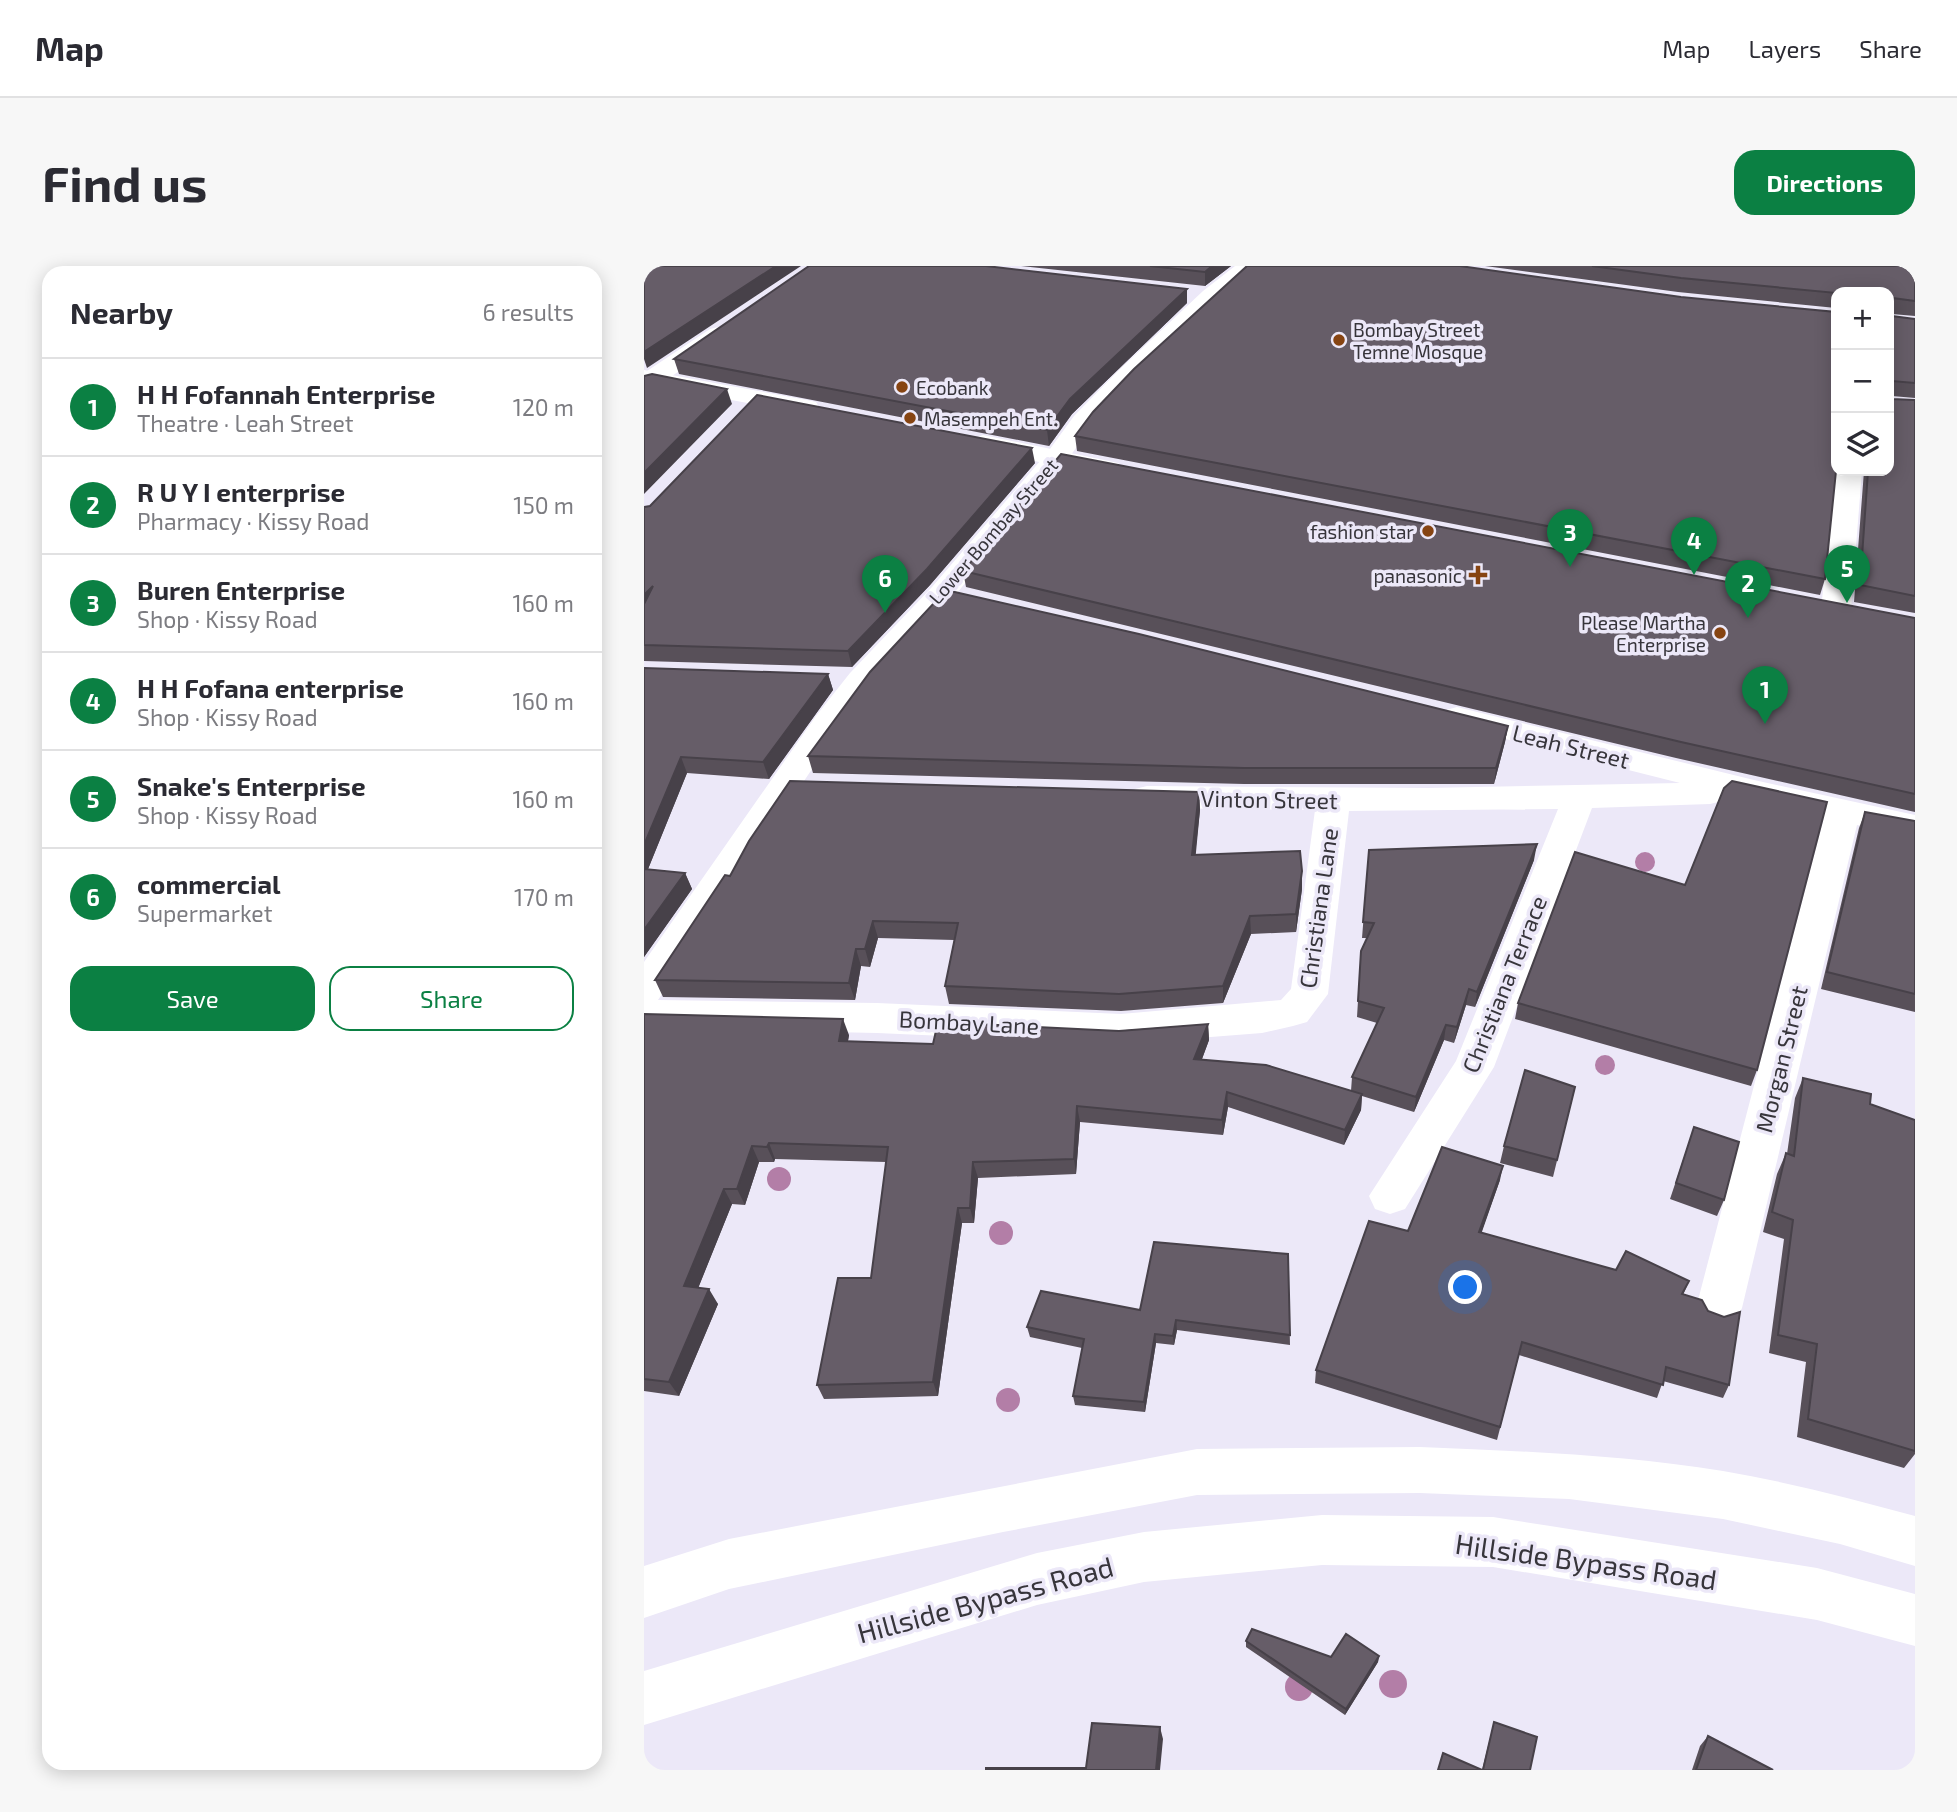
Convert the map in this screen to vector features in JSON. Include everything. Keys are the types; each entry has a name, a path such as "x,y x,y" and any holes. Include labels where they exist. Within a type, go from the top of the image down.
{"street":[{"name":"Lower Bombay Street","path":"644,991 658,944 784,785 861,680 942,593 1056,458 1083,421 1198,295 1248,266"},
{"path":"646,380 738,321"},
{"path":"646,380 748,405 838,414"},
{"path":"961,439 1136,474"},
{"path":"1836,609 1849,476"},
{"path":"942,593 980,601"},
{"path":"821,679 861,680"},
{"name":"Leah Street","path":"1433,710 1754,791 1915,825"},
{"path":"784,785 824,787"},
{"name":"Vinton Street","path":"1120,796 1333,800 1579,799 1754,791"},
{"name":"Christiana Terrace","path":"1390,1196 1474,1067 1579,799"},
{"name":"Christiana Lane","path":"1293,1012 1309,995 1333,800"},
{"name":"Morgan Street","path":"1719,1308 1843,811"},
{"name":"Bombay Lane","path":"644,1014 877,1018 1121,1029 1262,1018 1293,1012"},
{"path":"644,1592 729,1564 1197,1472 1420,1470 1569,1476 1723,1495 1840,1520 1915,1541"},
{"name":"Hillside Bypass Road","path":"644,1698 1037,1579 1144,1557 1322,1540 1493,1542 1816,1594 1915,1620"}],"building":[{"path":"644,266 776,266 644,352"},
{"path":"809,266 986,266 1187,289 1070,399 1047,430 674,359"},
{"path":"1150,266 1212,266 1205,272"},
{"path":"1247,266 1460,266 1681,297 1831,312 1831,476 1835,476 1825,579 1075,436 1093,412 1134,369"},
{"path":"1592,266 1915,266 1915,301 1894,298 1894,287 1831,287 1831,293 1681,278"},
{"path":"1894,316 1915,319 1915,383 1894,381"},
{"path":"652,374 727,389 644,473 644,376"},
{"path":"757,395 1032,448 927,569 848,651 644,645 644,604 653,586 644,595 644,507 650,506"},
{"path":"1894,399 1915,400 1915,596 1860,585 1868,476 1894,476"},
{"path":"1061,454 1915,618 1915,794 1681,742 963,571"},
{"path":"946,590 1139,634 1508,726 1496,768 1244,768 808,756 870,672"},
{"path":"644,668 828,674 763,762 681,757 644,845"},
{"path":"790,781 1199,792 1192,855 1300,851 1302,871 1296,914 1250,916 1223,986 1119,994 945,986 958,923 873,921 865,949 856,949 849,983 655,980 725,875 730,876 749,841"},
{"path":"1732,781 1827,802 1757,1070 1518,1003 1575,852 1685,885 1724,788"},
{"path":"1865,812 1915,821 1915,994 1827,972"},
{"path":"1537,844 1477,992 1469,989 1457,1027 1446,1025 1416,1097 1352,1077 1384,1008 1358,1001 1361,951 1374,923 1363,922 1369,850"},
{"path":"644,869 685,873 644,930"},
{"path":"644,1014 843,1019 839,1041 933,1044 938,1022 1119,1031 1208,1024 1194,1059 1266,1065 1362,1094 1345,1130 1227,1092 1222,1120 1077,1106 1074,1159 973,1162 970,1208 958,1208 933,1382 817,1385 838,1278 871,1278 888,1147 769,1143 767,1147 752,1146 737,1189 724,1189 684,1286 709,1289 669,1382 644,1379"},
{"path":"1525,1070 1575,1087 1557,1160 1504,1146"},
{"path":"1803,1078 1871,1094 1870,1104 1915,1120 1915,1451 1808,1419 1817,1344 1778,1335 1793,1220 1772,1212 1786,1153 1794,1156"},
{"path":"1694,1127 1739,1142 1724,1200 1676,1183"},
{"path":"1442,1147 1503,1166 1479,1232 1616,1270 1626,1251 1689,1281 1682,1294 1702,1300 1708,1311 1724,1317 1740,1312 1729,1385 1666,1367 1663,1385 1522,1342 1500,1427 1316,1370 1369,1221 1408,1231"},
{"path":"1154,1242 1288,1254 1290,1335 1176,1320 1173,1336 1155,1334 1144,1402 1073,1396 1084,1339 1027,1327 1041,1291 1140,1310"},
{"path":"1252,1629 1331,1657 1346,1634 1379,1656 1346,1709 1246,1641"},
{"path":"1494,1722 1537,1737 1530,1770 1483,1770"},
{"path":"1092,1723 1160,1727 1156,1770 986,1770 1086,1768"},
{"path":"1708,1736 1773,1770 1696,1770"},
{"path":"1443,1753 1482,1770 1438,1770"}],"place":[{"name":"Bombay Street Temne Mosque","path":"1339,340"},
{"name":"Ecobank","path":"902,387"},
{"name":"Masempeh Ent.","path":"910,418"},
{"name":"fashion star","path":"1428,531"},
{"name":"Buren Enterprise","path":"1570,567"},
{"name":"panasonic","path":"1478,575"},
{"name":"H H Fofana enterprise","path":"1694,575"},
{"name":"Snake's Enterprise","path":"1847,603"},
{"name":"commercial","path":"885,613"},
{"name":"R U Y I enterprise","path":"1748,618"},
{"name":"Please Martha Enterprise","path":"1720,633"},
{"name":"H H Fofannah Enterprise","path":"1765,724"}]}
